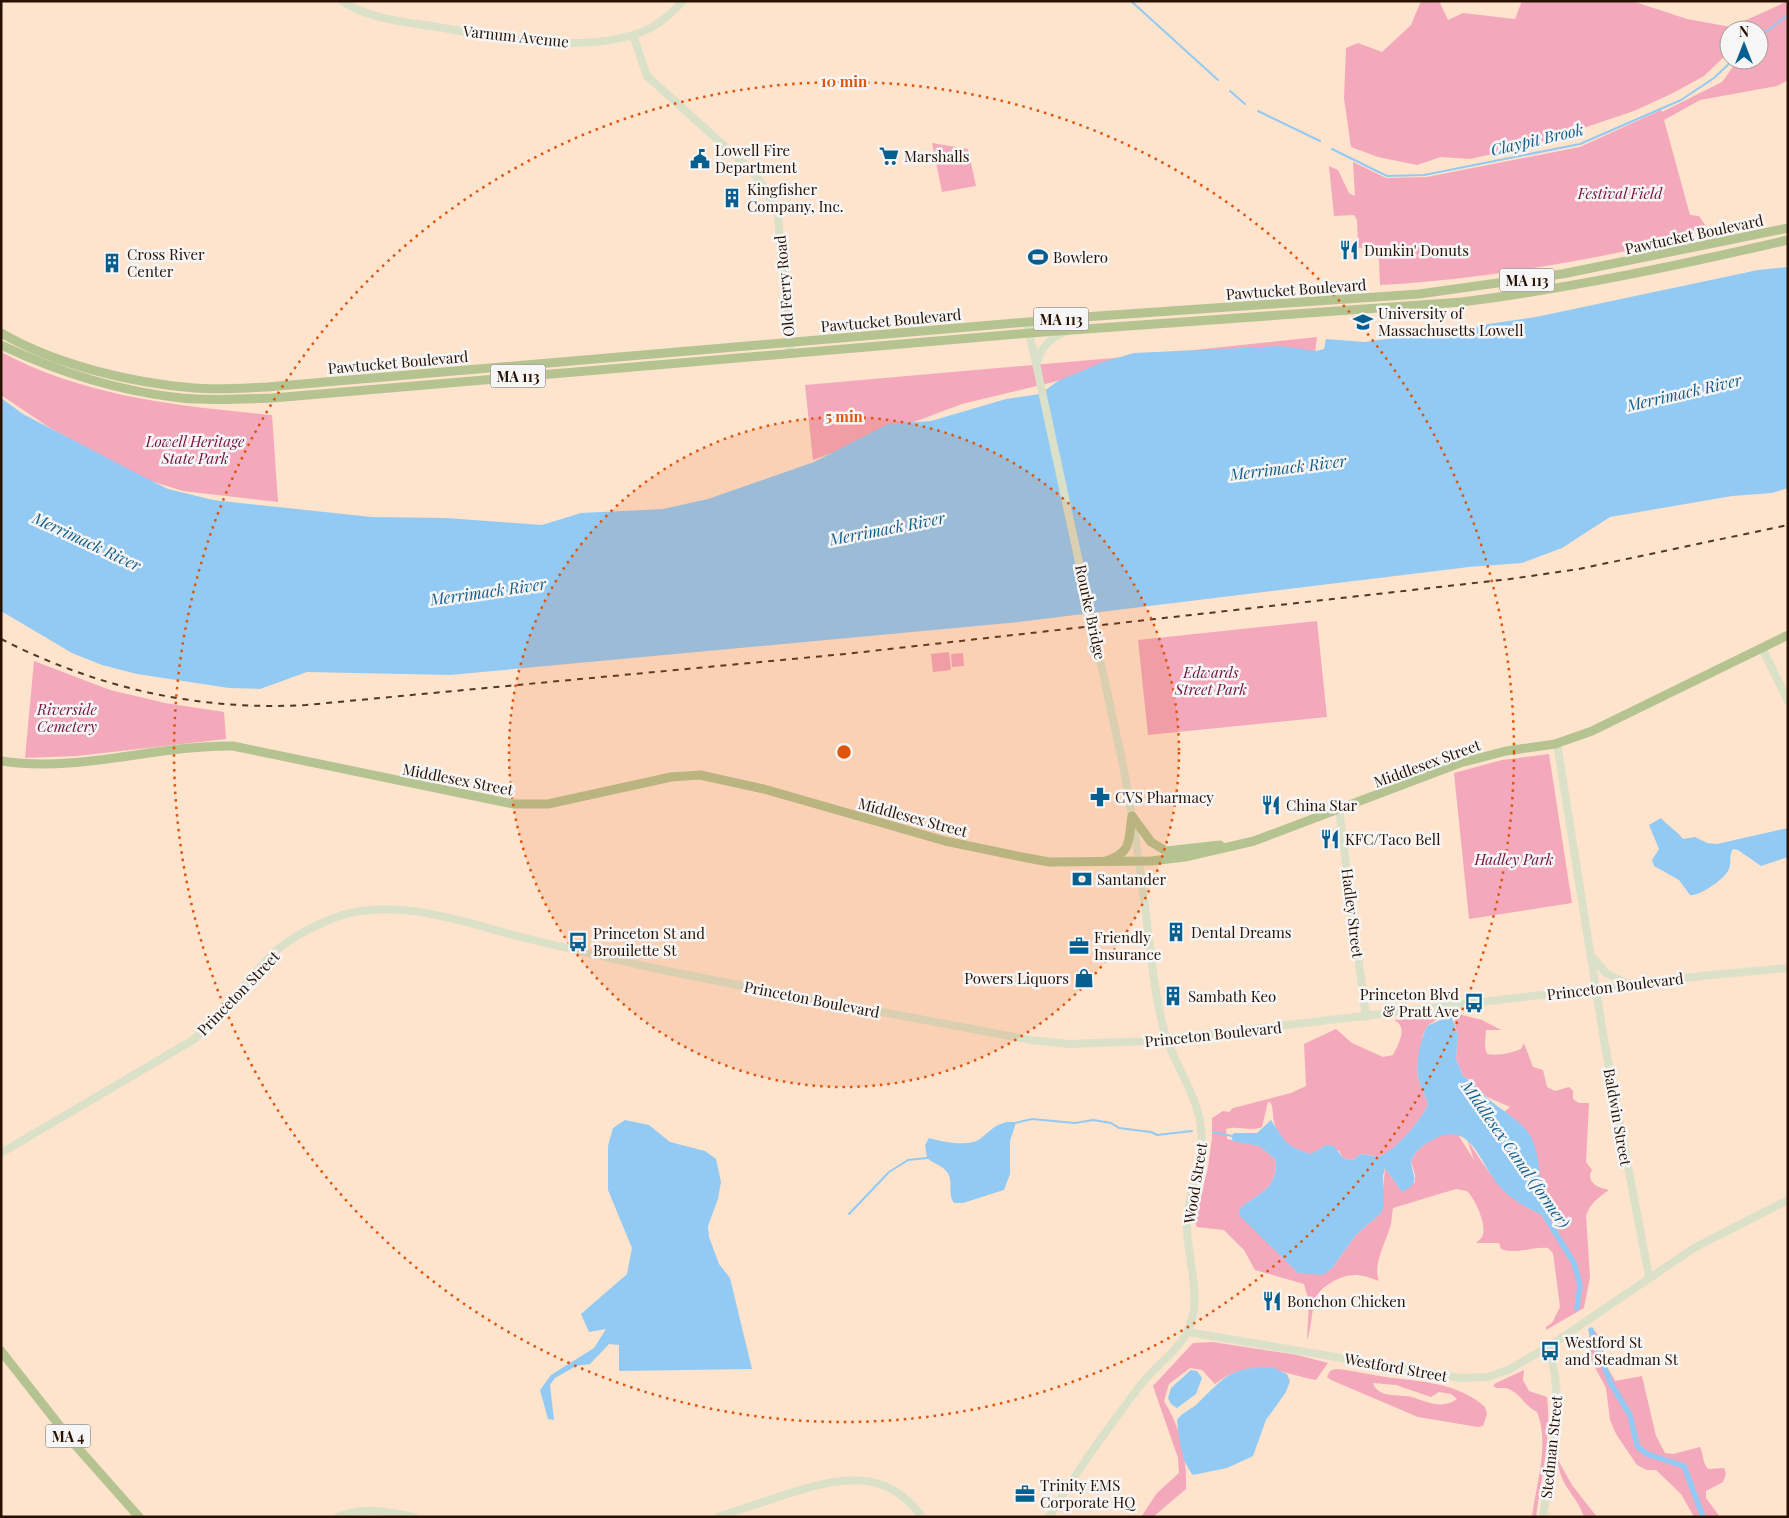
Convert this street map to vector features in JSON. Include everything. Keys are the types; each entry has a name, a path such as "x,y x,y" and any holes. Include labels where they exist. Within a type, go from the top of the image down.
{"main road":[{"name":"Varnum Avenue","path":"342,1 358,10 391,18 512,38 588,42 633,35 658,24 683,1"},
{"name":"Old Ferry Road","path":"633,35 648,76 761,180 774,204 780,234 790,354"},
{"name":"Pawtucket Boulevard","path":"1,332 55,356 136,380 197,388 267,387 1027,322 1378,298 1467,288 1623,263 1788,228"},
{"name":"Pawtucket Boulevard","path":"1,345 33,360 102,383 183,398 282,397 1030,333 1396,308 1520,294 1617,276 1788,240"},
{"name":"Rourke Bridge","path":"1027,322 1100,652 1132,816 1139,862"},
{"path":"1037,364 1042,350 1056,336 1081,329"},
{"name":"Middlesex Street","path":"1,761 37,765 70,764 196,748 233,746 514,804 548,804 671,777 700,776 764,789 945,841 1049,862 1139,862 1185,857 1264,838 1478,758 1506,751 1557,743 1592,731 1788,635"},
{"path":"1762,648 1788,701"},
{"name":"Baldwin Street","path":"1557,743 1590,956 1649,1277"},
{"name":"Hadley Street","path":"1339,809 1366,1017"},
{"path":"1132,816 1151,842 1166,852 1216,844 1230,847"},
{"path":"1101,862 1115,858 1129,846 1132,816"},
{"name":"Wood Street","path":"1139,862 1152,970 1166,1040 1193,1102 1201,1126 1202,1154 1187,1218 1194,1297 1194,1313 1187,1332"},
{"name":"Princeton Street","path":"1,1153 193,1040 218,1018 278,950 298,936 342,916 381,909 423,913 642,965"},
{"path":"1590,956 1606,973 1630,985"},
{"name":"Princeton Boulevard","path":"642,965 1030,1040 1069,1044 1166,1040 1788,968"},
{"name":"Westford Street","path":"1187,1332 1461,1378 1488,1377 1502,1372 1548,1347 1694,1248 1788,1200"},
{"path":"1049,1517 1124,1407 1187,1332"},
{"name":"Stedman Street","path":"1543,1517 1557,1397 1555,1374 1548,1347"},
{"name":"MA 4","path":"1,1350 65,1432 139,1517"},
{"path":"718,1517 827,1482 853,1479 888,1488 910,1504 922,1517"},
{"path":"338,1517 350,1511 369,1509 414,1517"}],"green space":[{"path":"1421,1 1439,1 1448,20 1463,13 1515,19 1522,1 1632,1 1687,19 1719,25 1719,62 1704,76 1634,111 1533,145 1470,159 1441,157 1417,165 1378,157 1351,147 1344,98 1346,48 1358,43 1382,52 1411,25"},
{"name":"Festival Field","path":"1788,1 1788,80 1777,86 1700,100 1664,120 1690,215 1699,216 1705,225 1692,232 1690,230 1692,237 1615,253 1498,273 1380,285 1379,260 1371,247 1358,248 1357,220 1354,215 1334,216 1329,166 1338,170 1349,193 1355,196 1353,162 1386,178 1427,177 1580,147 1661,110 1662,112 1722,82 1731,70 1769,70 1769,20 1746,20"},
{"path":"932,143 968,149 976,186 942,192"},
{"path":"1317,337 1315,353 1082,375 962,404 813,460 805,385 1148,355"},
{"name":"Lowell Heritage State Park","path":"1,352 66,380 133,397 202,408 272,415 278,502 183,491 141,478 47,426 1,395"},
{"name":"Edwards Street Park","path":"1317,621 1327,717 1148,735 1138,640"},
{"path":"949,652 951,670 933,672 931,654"},
{"path":"963,653 964,666 952,667 951,654"},
{"name":"Riverside Cemetery","path":"34,661 110,690 165,703 224,712 226,739 77,756 25,758"},
{"name":"Hadley Park","path":"1549,754 1572,903 1469,919 1454,773 1502,760"},
{"path":"1458,1014 1482,1020 1501,1030 1486,1030 1485,1047 1487,1054 1513,1052 1521,1049 1524,1043 1533,1067 1543,1070 1547,1087 1555,1091 1569,1087 1573,1091 1573,1099 1579,1103 1589,1103 1586,1162 1592,1170 1590,1178 1592,1182 1601,1188 1609,1190 1592,1204 1586,1216 1590,1277 1584,1308 1546,1330 1546,1327 1552,1323 1560,1307 1553,1253 1548,1248 1507,1251 1501,1249 1499,1243 1476,1243 1482,1238 1483,1232 1480,1213 1467,1191 1456,1189 1393,1208 1391,1224 1377,1267 1379,1281 1365,1276 1353,1275 1335,1280 1323,1289 1318,1294 1314,1303 1307,1340 1309,1302 1304,1284 1255,1270 1244,1250 1224,1230 1197,1227 1195,1222 1208,1167 1212,1138 1212,1118 1223,1111 1229,1112 1233,1108 1291,1093 1306,1086 1304,1044 1336,1029 1352,1043 1383,1057 1393,1055 1401,1036 1401,1027 1394,1020 1442,1016 1427,1026 1423,1035 1417,1069 1418,1078 1428,1104 1421,1117 1408,1133 1394,1148 1386,1153 1378,1156 1361,1154 1352,1160 1343,1158 1339,1151 1326,1145 1311,1154 1298,1150 1287,1144 1279,1134 1270,1102 1268,1102 1262,1127 1226,1129 1227,1139 1259,1146 1275,1159 1276,1169 1271,1183 1260,1194 1239,1209 1239,1214 1298,1273 1332,1268 1356,1235 1381,1213 1385,1168 1402,1192 1415,1182 1411,1161 1419,1149 1436,1137 1457,1133 1474,1160 1467,1139 1482,1163 1510,1195 1533,1211 1547,1216 1538,1173 1523,1127 1504,1112 1510,1107 1487,1097 1470,1080 1463,1076 1456,1059 1458,1035 1454,1022"},
{"path":"1593,1329 1601,1340 1605,1362 1615,1381 1642,1376 1656,1436 1665,1453 1673,1454 1700,1447 1708,1469 1724,1468 1726,1474 1723,1482 1706,1491 1706,1498 1720,1517 1694,1517 1681,1494 1656,1470 1647,1470 1637,1465 1616,1434 1610,1420 1606,1388 1590,1358 1589,1330"},
{"path":"1213,1342 1297,1355 1328,1363 1316,1380 1276,1370 1252,1368 1228,1375 1215,1384 1202,1370 1190,1368 1169,1384 1164,1401 1175,1422 1182,1444 1186,1489 1153,1517 1141,1517 1157,1493 1179,1473 1178,1458 1153,1386 1193,1343"},
{"path":"1336,1369 1349,1370 1438,1384 1463,1392 1485,1407 1487,1414 1483,1426 1478,1427 1418,1417 1331,1380 1327,1377 1330,1371","holes":["1373,1383 1396,1385 1431,1397 1439,1392 1451,1394 1457,1399 1447,1404 1431,1403 1410,1397 1385,1394 1380,1392"]},
{"path":"1524,1370 1523,1380 1529,1391 1547,1397 1547,1442 1536,1517 1532,1517 1542,1451 1541,1425 1537,1412 1529,1407 1517,1394 1507,1388 1494,1387 1494,1384"},
{"path":"1558,1460 1572,1485 1597,1517 1584,1517 1565,1484 1559,1469"}],"water":[{"name":"Merrimack River","path":"1788,267 1788,488 1772,493 1732,496 1610,517 1562,548 1522,563 1469,567 1009,623 450,675 307,672 260,689 229,688 137,674 102,665 72,653 1,611 1,398 23,414 168,489 213,500 371,517 447,518 542,525 581,513 663,509 708,499 814,462 888,424 931,421 1006,399 1040,394 1058,381 1103,362 1134,353 1280,346 1316,351 1324,349 1326,339 1365,342 1536,317 1758,270"},
{"path":"1661,818 1683,839 1695,837 1707,843 1717,844 1788,828 1788,857 1761,866 1738,850 1733,849 1727,873 1706,890 1690,895 1679,880 1654,866 1652,860 1659,849 1649,825"},
{"path":"1451,1015 1458,1035 1456,1059 1463,1076 1518,1122 1531,1137 1537,1155 1544,1208 1547,1217 1511,1197 1494,1179 1474,1148 1459,1136 1449,1134 1432,1140 1421,1147 1416,1153 1411,1161 1414,1182 1402,1192 1385,1168 1383,1176 1384,1206 1381,1213 1356,1235 1332,1268 1323,1275 1298,1273 1239,1215 1239,1209 1260,1194 1271,1183 1276,1169 1275,1159 1259,1146 1233,1141 1231,1136 1234,1133 1257,1133 1271,1120 1286,1142 1311,1154 1326,1145 1334,1146 1343,1158 1352,1160 1361,1154 1378,1156 1386,1153 1408,1133 1428,1104 1417,1071 1421,1044 1427,1026"},
{"path":"625,1120 649,1125 670,1142 705,1151 716,1159 721,1182 718,1199 708,1226 709,1237 719,1264 730,1278 752,1369 619,1371 619,1345 609,1344 590,1364 576,1366 555,1378 550,1385 554,1420 548,1419 540,1390 551,1375 594,1348 606,1329 589,1332 581,1314 627,1274 632,1248 608,1190 608,1146 613,1128"},
{"path":"1007,1122 1016,1122 1010,1141 1010,1174 1004,1190 963,1203 954,1203 947,1172 927,1158 925,1145 929,1138 948,1142 969,1143 980,1139 995,1127"},
{"path":"1272,1367 1287,1374 1290,1381 1286,1392 1266,1420 1253,1456 1227,1468 1193,1475 1183,1456 1177,1420 1223,1380 1237,1371"},
{"path":"1191,1370 1197,1371 1202,1378 1196,1394 1177,1408 1171,1404 1168,1398 1171,1388"}],"waterway":[{"name":"Claypit Brook","path":"1131,1 1218,80"},
{"name":"Claypit Brook","path":"1769,29 1788,15"},
{"name":"Claypit Brook","path":"1332,149 1387,176 1424,175 1580,144 1681,100 1714,78 1722,70"},
{"name":"Claypit Brook","path":"1230,91 1245,104"},
{"name":"Claypit Brook","path":"1258,111 1320,141"},
{"path":"1015,1123 1032,1119 1075,1123 1093,1120 1111,1123 1119,1128 1151,1132 1157,1135 1192,1131"},
{"path":"1213,1132 1232,1136"},
{"path":"849,1214 889,1172 908,1160 927,1158"},
{"name":"MIddlesex Canal (former)","path":"1542,1211 1574,1263 1580,1285 1577,1308"},
{"name":"MIddlesex Canal (former)","path":"1591,1330 1610,1382 1630,1415 1637,1446 1647,1454 1684,1466 1703,1517"}],"railway":[{"path":"1,639 74,671 149,693 187,700 226,704 306,705 845,654 1510,579 1579,569 1788,525"}],"place":[{"name":"Marshalls","path":"889,156"},
{"name":"Lowell Fire Department","path":"700,159"},
{"name":"Kingfisher Company, Inc.","path":"732,198"},
{"name":"Dunkin' Donuts","path":"1349,250"},
{"name":"Bowlero","path":"1038,257"},
{"name":"Cross River Center","path":"112,263"},
{"name":"University of Massachusetts Lowell","path":"1363,322"},
{"name":"CVS Pharmacy","path":"1100,797"},
{"name":"China Star","path":"1271,805"},
{"name":"KFC/Taco Bell","path":"1330,839"},
{"name":"Santander","path":"1082,879"},
{"name":"Dental Dreams","path":"1176,932"},
{"name":"Princeton St and Brouilette St","path":"578,942"},
{"name":"Friendly Insurance","path":"1079,946"},
{"name":"Powers Liquors","path":"1084,978"},
{"name":"Sambath Keo","path":"1173,996"},
{"name":"Princeton Blvd & Pratt Ave","path":"1474,1003"},
{"name":"Bonchon Chicken","path":"1272,1301"},
{"name":"Westford St and Steadman St","path":"1550,1351"},
{"name":"Trinity EMS Corporate HQ","path":"1025,1494"}]}
